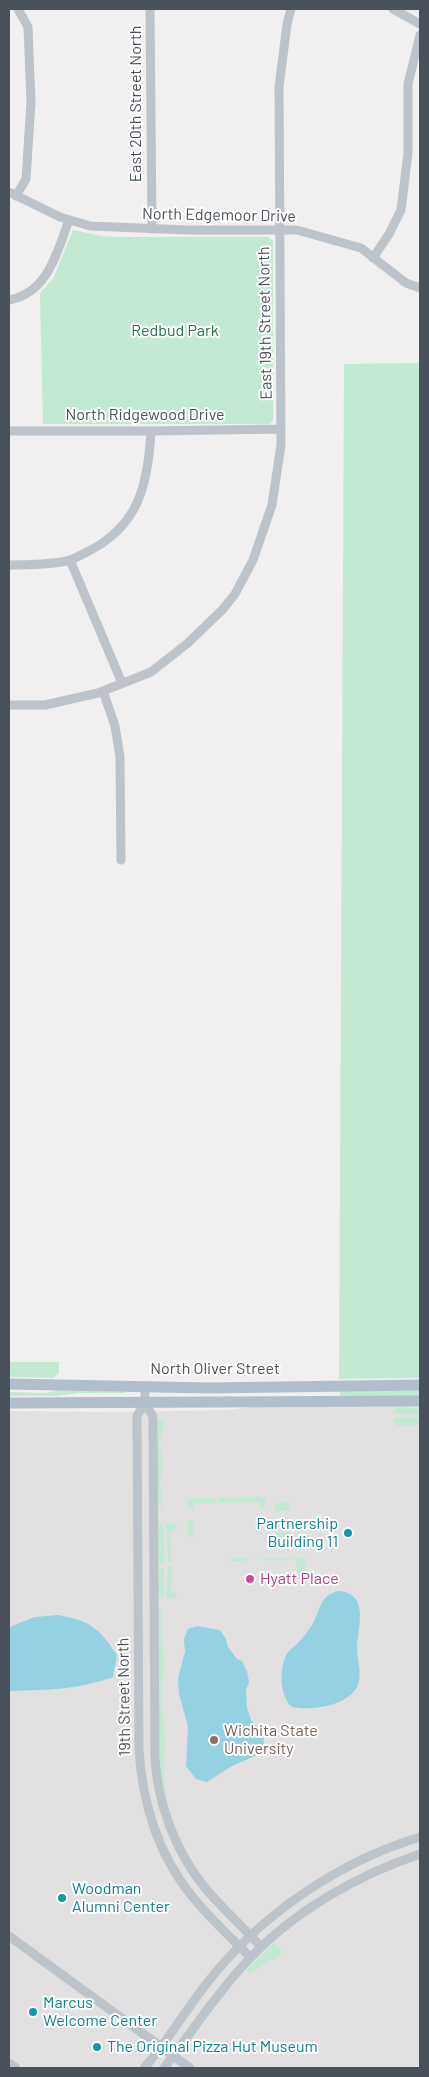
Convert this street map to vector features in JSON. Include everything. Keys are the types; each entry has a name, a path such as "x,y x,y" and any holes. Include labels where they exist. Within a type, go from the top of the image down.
{"main road":[{"name":"North Oliver Street","path":"9,1384 209,1388 420,1385"},
{"name":"North Oliver Street","path":"9,1403 420,1401"}],"street":[{"path":"12,194 26,179 31,102 28,27 18,9"},
{"name":"East 20th Street North","path":"150,9 152,229"},
{"name":"East 19th Street North","path":"9,705 45,705 103,691 151,672 188,643 223,610 253,560 272,505 282,445 279,87 287,24 291,9"},
{"path":"393,9 420,24"},
{"path":"372,258 389,234 401,210 408,153 408,84 420,35"},
{"name":"North Edgemoor Drive","path":"12,194 60,217 90,226 152,229 297,230 362,248 372,258 406,283 420,288"},
{"path":"9,300 30,293 43,280 52,264 69,220"},
{"name":"North Ridgewood Drive","path":"9,431 282,429"},
{"path":"9,565 70,560 109,538 125,522 144,490 150,464 151,431"},
{"path":"70,560 122,683"},
{"path":"103,691 114,726 120,757 122,791 121,860"},
{"name":"19th Street North","path":"145,1386 145,1402 153,1417 155,1759 157,1782 170,1826 187,1863 206,1888 261,1947"},
{"name":"19th Street North","path":"145,1402 137,1416 139,1749 143,1790 156,1834 183,1885 200,1906 250,1957"},
{"path":"144,2068 208,1982 251,1936 292,1902 338,1872 375,1854 420,1838"},
{"path":"164,2068 208,2008 250,1957 261,1947 310,1909 342,1888 384,1867 420,1854"},
{"path":"9,1936 190,2068"},
{"path":"9,2063 16,2068"}],"shaded area":[{"name":"Wichita State University","path":"250,1407 420,1407 420,2068 9,2068 9,1411 230,1410"}],"green space":[{"name":"Redbud Park","path":"73,230 101,236 268,237 273,241 273,421 269,424 43,424 40,293 53,279"},
{"path":"420,363 420,1378 339,1379 344,364"},
{"path":"9,1362 59,1362 59,1373 53,1378 9,1377"},
{"path":"60,1390 126,1393 9,1396 9,1392 44,1393"},
{"path":"420,1390 420,1396 340,1396 340,1391"},
{"path":"399,1407 420,1409 420,1414 393,1414"},
{"path":"393,1418 420,1418 420,1425 397,1426 393,1423"},
{"path":"165,1419 160,1441 163,1465 160,1482 162,1509 158,1505 158,1420"},
{"path":"260,1497 265,1499 266,1503 264,1508 260,1509 260,1502 219,1503 219,1498"},
{"path":"216,1498 216,1503 193,1503 193,1510 191,1510 187,1503 189,1499"},
{"path":"286,1501 290,1506 290,1511 275,1511 275,1504"},
{"path":"188,1522 194,1522 194,1536 192,1537 188,1536"},
{"path":"163,1523 165,1563 158,1564 158,1546 160,1543 158,1542 158,1527"},
{"path":"166,1523 175,1524 177,1529 171,1531 171,1542 169,1543 171,1545 171,1561 168,1562"},
{"path":"275,1531 290,1531 290,1537 276,1539"},
{"path":"234,1558 247,1558 247,1561 226,1561"},
{"path":"247,1558 305,1558 305,1573 297,1573 296,1559 267,1561 266,1559"},
{"path":"168,1565 172,1565 171,1592 177,1592 176,1597 166,1599"},
{"path":"164,1568 163,1599 158,1595 158,1569"},
{"path":"162,1609 161,1631 164,1663 161,1701 165,1736 164,1776 167,1798 163,1789 158,1746 159,1689 161,1684 159,1683 158,1612"},
{"path":"274,1943 282,1951 281,1955 249,1973 246,1970"}],"water":[{"path":"338,1591 348,1593 355,1598 360,1612 357,1647 358,1685 347,1698 329,1705 309,1708 292,1707 285,1696 282,1681 285,1658 288,1652 310,1628 324,1599"},
{"path":"58,1615 86,1623 105,1638 117,1655 113,1677 73,1687 9,1691 9,1627 35,1617"},
{"path":"197,1626 220,1630 226,1639 228,1647 237,1659 242,1661 247,1671 249,1682 246,1690 247,1708 251,1720 263,1732 264,1743 255,1756 232,1766 207,1782 196,1779 186,1766 188,1726 179,1694 178,1678 185,1652 184,1639 188,1629"}],"place":[{"name":"Partnership Building 11","path":"348,1533"},
{"name":"Hyatt Place","path":"250,1579"},
{"name":"Wichita State University","path":"214,1740"},
{"name":"Woodman Alumni Center","path":"62,1898"},
{"name":"Marcus Welcome Center","path":"33,2012"},
{"name":"The Original Pizza Hut Museum","path":"97,2047"}]}
